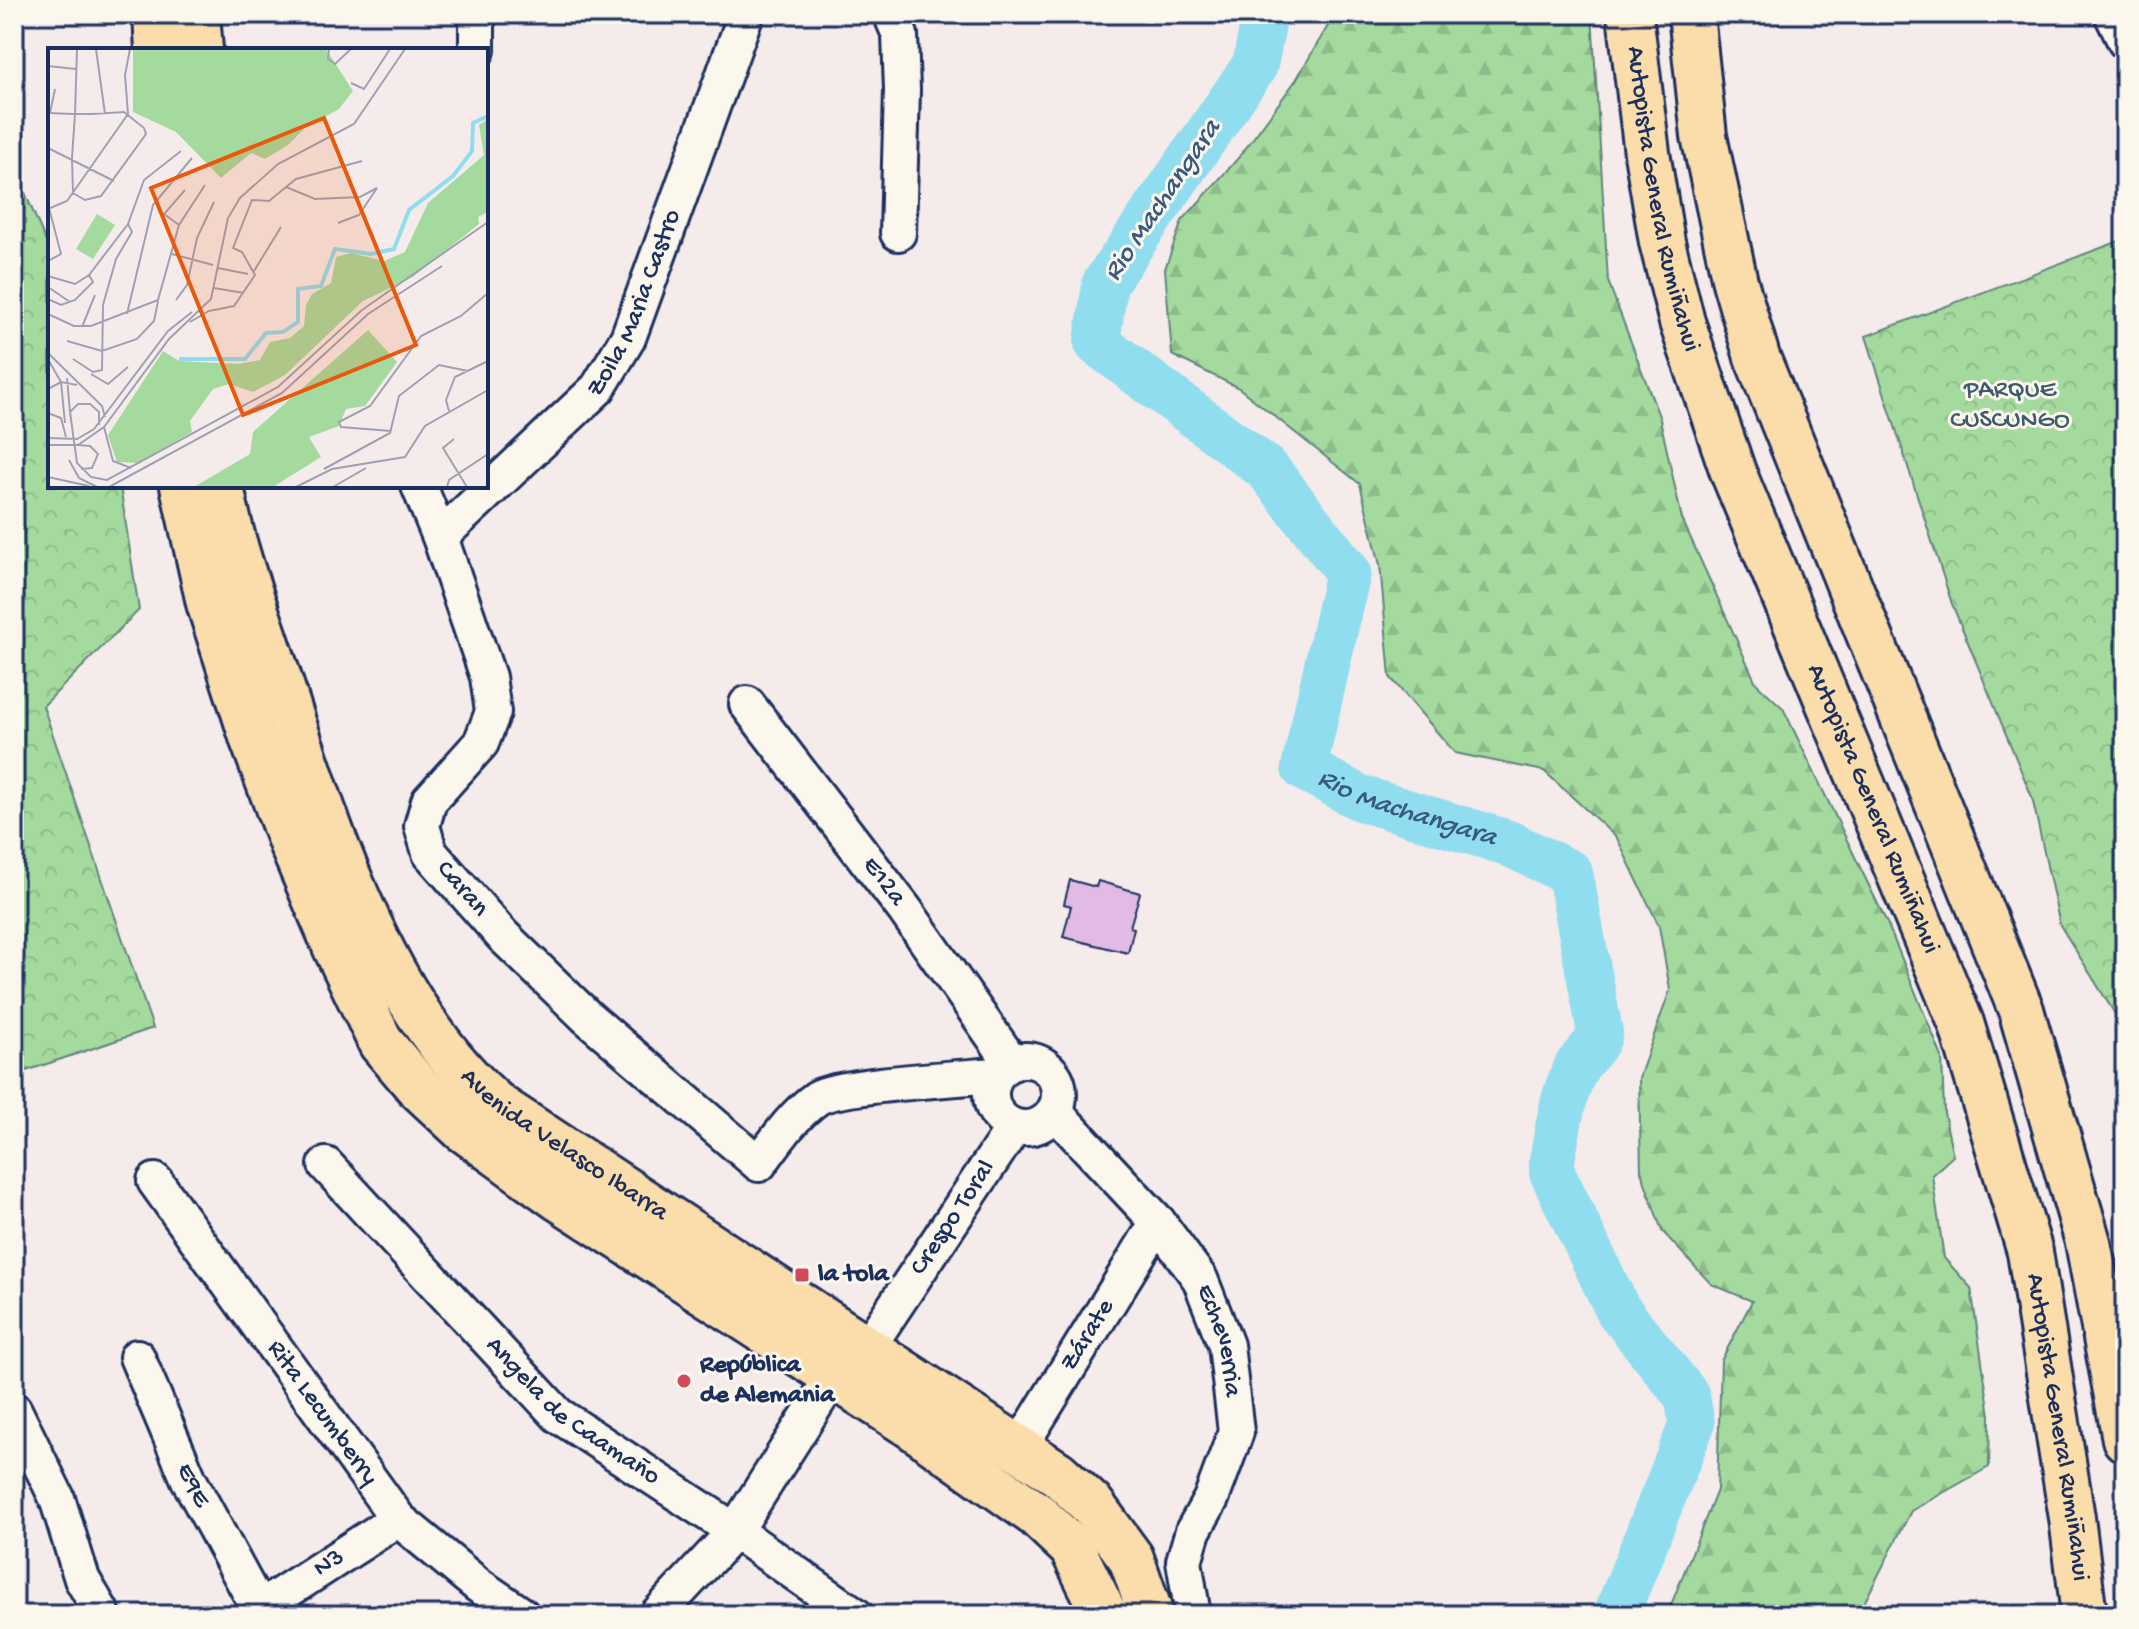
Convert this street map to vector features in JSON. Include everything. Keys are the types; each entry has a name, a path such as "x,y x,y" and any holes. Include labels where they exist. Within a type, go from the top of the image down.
{"main road":[{"path":"156,14 158,48"},
{"path":"197,14 200,48"},
{"name":"Autopista General Rumiñahui","path":"1630,14 1659,227 1682,322 1733,472 1961,1023 2030,1252 2072,1518 2084,1615"},
{"name":"Autopista General Rumiñahui","path":"1691,14 1704,136 1735,282 1753,342 2021,1010 2088,1242 2125,1439"},
{"name":"Avenida Velasco Ibarra","path":"183,488 209,603 253,740 292,845 381,1043 419,1088 463,1129 557,1197 913,1427 1037,1515 1072,1548 1105,1615"},
{"name":"Avenida Velasco Ibarra","path":"221,488 227,523 333,835 374,936 421,1018 471,1084 499,1107 1058,1474 1093,1506 1131,1558 1151,1615"}],"street":[{"path":"477,14 477,48"},
{"name":"Zoila Maria Castro","path":"440,537 598,388 628,338 746,14"},
{"path":"891,14 900,35 902,90 898,233"},
{"path":"2112,14 2125,41"},
{"name":"Caran","path":"420,488 488,677 493,712 481,743 429,801 422,826 430,853 503,936 587,1017 759,1164 793,1119 819,1097 1004,1069"},
{"name":"E12a","path":"747,704 905,910 1004,1069"},
{"path":"1035,1062 1046,1067 1058,1088 1054,1111 1047,1120 1025,1129 1014,1127 997,1115 991,1095 1004,1069 1035,1062"},
{"name":"Echeverria","path":"1054,1111 1158,1222 1200,1279 1226,1345 1236,1432 1211,1499 1193,1531 1184,1561 1193,1615"},
{"name":"Crespo Toral","path":"867,1348 1014,1127"},
{"name":"Angela de Caamaño","path":"326,1165 558,1415 735,1531 855,1615"},
{"name":"Rita Lecumberry","path":"155,1181 398,1519 478,1585 522,1615"},
{"name":"Zárate","path":"1019,1448 1158,1222"},
{"name":"E9E","path":"137,1357 189,1480 259,1609"},
{"path":"657,1615 735,1531 833,1377"},
{"path":"14,1410 57,1498 82,1579 103,1615"},
{"name":"N3","path":"259,1609 398,1519"}],"green space":[{"path":"1335,14 1592,14 1608,281 1660,419 1682,519 1756,683 1783,708 1888,925 1942,1057 1944,1113 1953,1156 1932,1175 1944,1258 1971,1288 1990,1415 1989,1467 1911,1511 1858,1615 1667,1615 1717,1490 1721,1361 1752,1301 1711,1284 1662,1231 1641,1171 1639,1078 1670,990 1659,926 1617,838 1544,771 1455,753 1390,677 1380,565 1360,484 1239,388 1172,355 1165,269 1182,221 1240,156 1296,80"},
{"path":"14,137 19,179 48,246 48,488 120,488 139,610 43,706 153,1028 14,1075"},
{"name":"PARQUE CUSCUNGO","path":"2125,239 2125,1030 2060,925 2032,797 1952,604 1866,336"}],"building":[{"path":"1070,880 1096,887 1098,881 1140,893 1130,927 1134,928 1128,953 1063,937 1071,906 1064,904"}],"waterway":[{"name":"Rio Machangara","path":"1265,14 1255,65 1105,283 1097,343 1267,469 1348,572 1304,768 1360,798 1508,843 1570,873 1600,1032 1596,1043 1576,1068 1567,1090 1552,1172 1618,1310 1687,1396 1692,1424 1616,1615"}],"place":[{"name":"la tola","path":"802,1275"},
{"name":"República de Alemania","path":"684,1381"}]}
